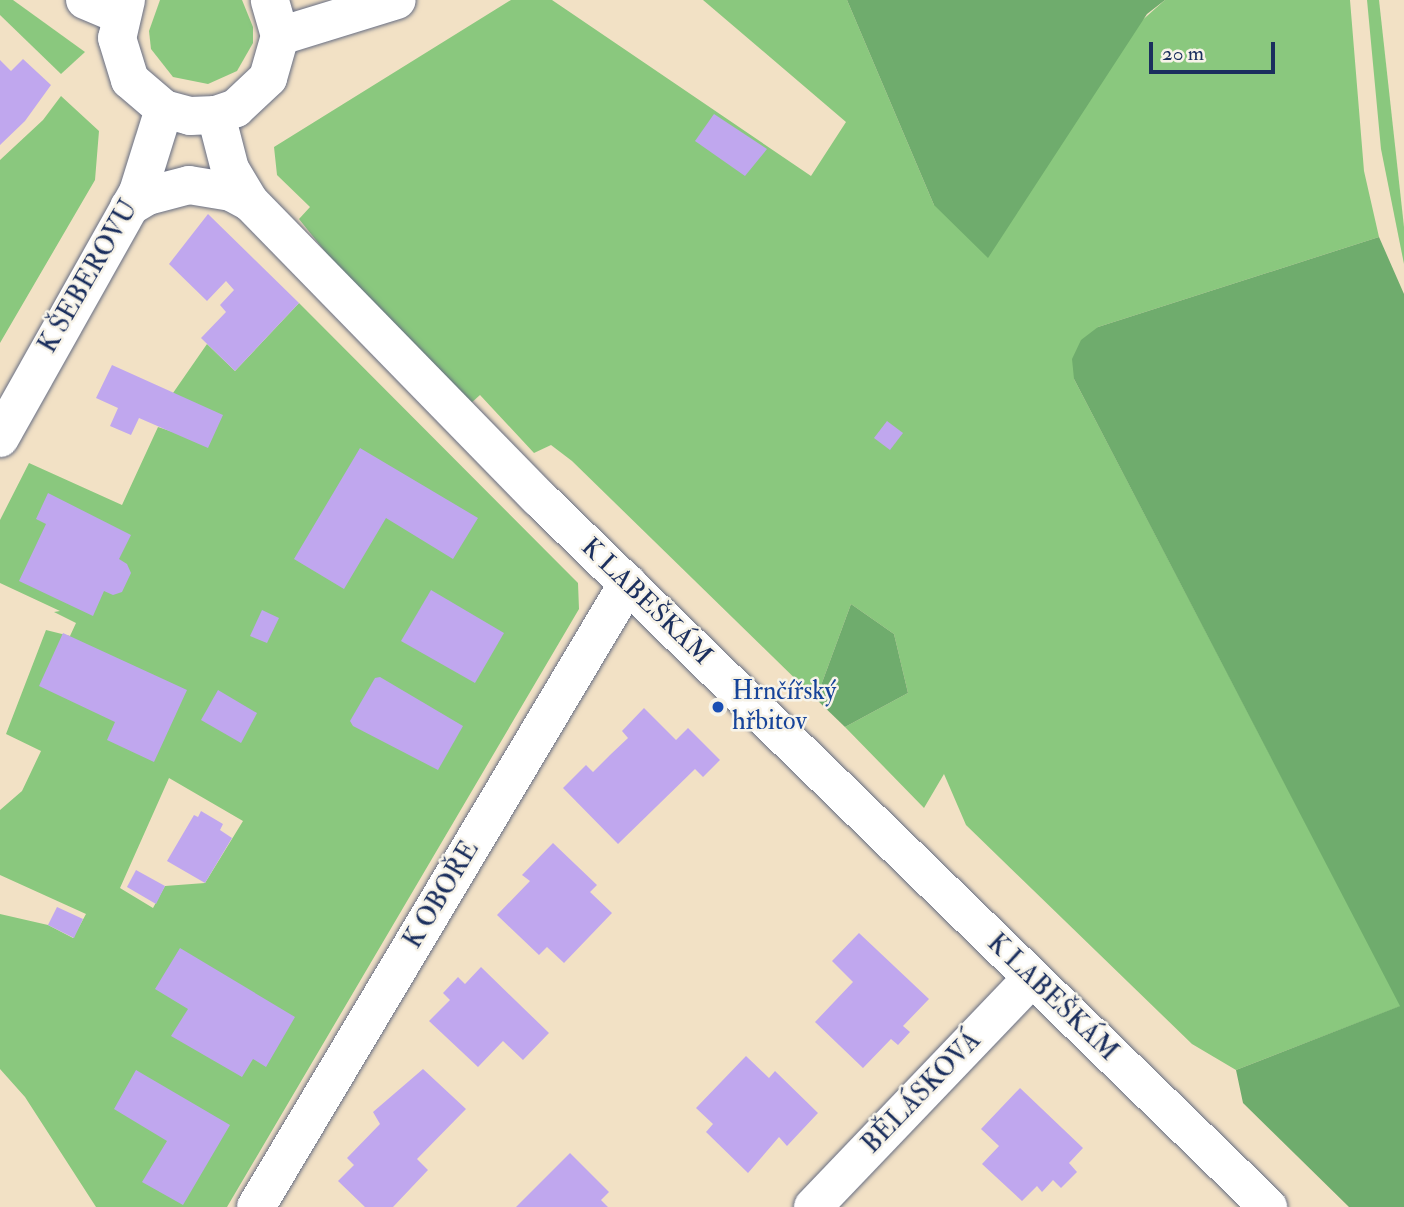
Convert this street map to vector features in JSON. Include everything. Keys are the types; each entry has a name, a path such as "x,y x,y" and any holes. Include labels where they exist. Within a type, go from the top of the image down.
{"street":[{"path":"85,0 123,8 121,60 138,89 164,109 190,116 216,115 245,101 268,78 280,36 271,0"},
{"path":"280,36 397,0"},
{"name":"K ŠEBEROVU","path":"0,438 138,192 164,109"},
{"name":"K LABEŠKÁM","path":"216,115 230,169 250,202 628,583 1268,1207"},
{"path":"129,207 167,188 189,185 231,192 250,202"},
{"name":"K OBOŘE","path":"256,1207 628,583"},
{"name":"BĚLÁSKOVÁ","path":"813,1207 1031,978"}],"green space":[{"path":"0,0 13,0 85,52 61,74 0,15"},
{"path":"160,0 242,0 253,27 253,43 237,71 208,84 173,77 151,49 149,31"},
{"path":"511,0 552,0 811,176 846,122 703,0 847,0 934,205 1165,0 1350,0 1364,171 1379,237 1098,327 1074,379 1401,1006 1236,1070 1192,1044 966,825 944,774 924,808 845,727 908,693 894,634 851,604 816,699 572,461 551,445 534,453 480,395 470,404 339,269 299,219 310,207 277,175 274,147"},
{"path":"847,0 1165,0 1147,14 988,258 934,205"},
{"path":"1367,0 1379,0 1404,227 1404,264 1381,149"},
{"path":"61,96 99,131 95,180 0,343 0,160 43,120"},
{"path":"1379,237 1404,294 1404,1207 1349,1207 1243,1103 1236,1070 1400,1006 1074,379 1072,359 1081,340 1098,327"},
{"path":"299,303 578,583 579,609 227,1207 96,1207 25,1097 0,1069 0,914 48,925 73,938 86,914 0,875 0,810 22,791 41,751 6,734 46,630 70,636 76,623 54,612 60,611 0,583 0,520 29,463 122,505 158,427 173,432 173,393 207,344 235,371","holes":["169,778 243,821 205,883 165,886 153,908 120,888"]},
{"path":"851,604 894,634 908,693 845,727 816,699"}],"building":[{"path":"23,59 51,85 25,121 0,145 0,60 11,71"},
{"path":"714,114 767,149 745,176 695,141"},
{"path":"208,214 299,303 235,371 201,338 226,312 220,305 234,290 226,281 207,301 169,264"},
{"path":"112,365 223,415 208,448 139,418 131,435 110,426 118,408 96,398"},
{"path":"887,421 903,433 890,450 874,438"},
{"path":"360,448 478,518 453,559 386,518 344,589 294,559"},
{"path":"48,493 131,535 119,559 127,564 131,573 122,592 113,595 104,591 93,616 19,581 46,524 36,519"},
{"path":"431,590 504,633 475,683 401,641"},
{"path":"262,610 279,618 267,643 250,636"},
{"path":"63,633 187,690 154,762 107,740 115,722 39,686"},
{"path":"380,677 463,726 438,770 353,726 350,721 375,678"},
{"path":"218,690 257,713 241,743 201,720"},
{"path":"644,708 676,740 688,728 720,760 703,777 695,769 618,844 563,788 586,765 593,772 628,738 622,731"},
{"path":"201,811 223,824 220,830 232,838 205,883 167,861 194,815 198,817"},
{"path":"553,843 597,885 590,892 612,913 564,963 547,947 539,955 497,915 530,881 522,875"},
{"path":"136,870 165,886 156,904 127,887"},
{"path":"57,907 83,919 74,938 48,925"},
{"path":"859,933 929,999 903,1026 910,1032 898,1045 891,1039 863,1068 815,1022 853,982 832,961"},
{"path":"180,948 295,1017 266,1067 253,1059 242,1077 171,1036 188,1009 155,989"},
{"path":"481,967 549,1033 523,1060 503,1041 478,1067 429,1021 450,1000 443,993 458,977 465,984"},
{"path":"746,1056 769,1078 775,1071 818,1113 787,1146 779,1137 748,1173 706,1132 713,1124 696,1108"},
{"path":"423,1069 466,1109 417,1159 428,1170 393,1207 365,1207 338,1181 354,1165 347,1158 380,1124 373,1112"},
{"path":"136,1070 230,1125 183,1205 142,1182 167,1141 114,1109"},
{"path":"1020,1088 1083,1148 1069,1163 1077,1172 1061,1188 1053,1180 1042,1192 1037,1186 1022,1201 982,1164 999,1146 981,1129"},
{"path":"570,1153 609,1192 601,1200 608,1207 516,1207"}],"place":[{"name":"Hrnčířský hřbitov","path":"718,707"}]}
